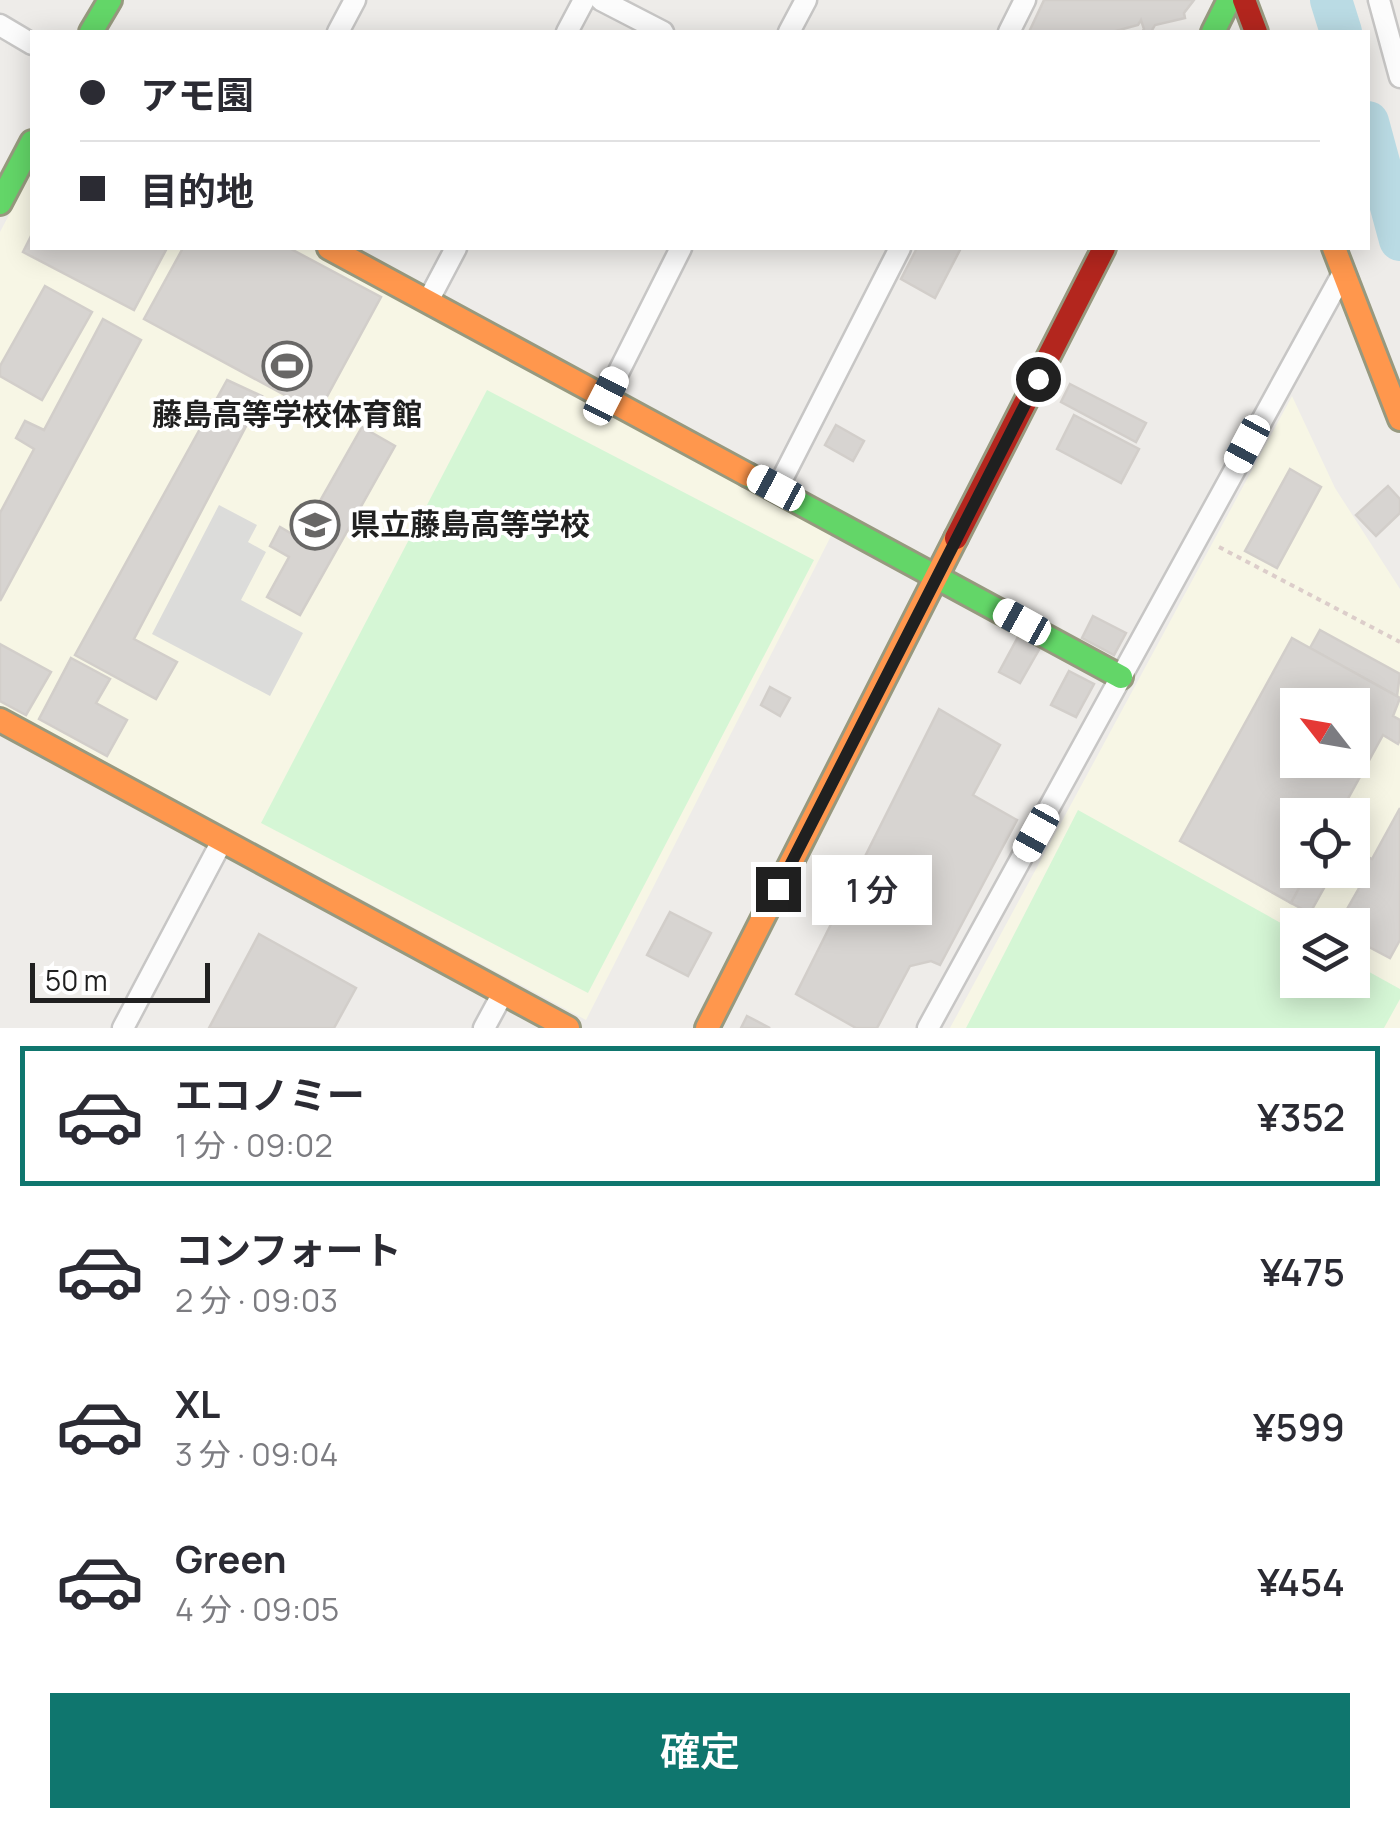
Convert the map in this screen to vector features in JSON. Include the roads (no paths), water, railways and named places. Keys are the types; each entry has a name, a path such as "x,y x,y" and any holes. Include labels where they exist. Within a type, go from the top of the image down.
{"street":[{"path":"92,30 110,0"},
{"path":"339,30 355,0"},
{"path":"568,30 584,0"},
{"path":"602,0 658,30"},
{"path":"791,30 806,0"},
{"path":"1010,30 1025,0"},
{"path":"1214,30 1229,0"},
{"path":"1244,0 1255,30"},
{"path":"1379,0 1400,77"},
{"path":"0,26 30,43"},
{"path":"0,203 30,146"},
{"path":"333,250 1121,677"},
{"path":"428,301 455,250"},
{"path":"606,396 680,250"},
{"path":"776,488 899,250"},
{"path":"707,1028 1103,250"},
{"path":"1335,250 1398,408"},
{"path":"928,1028 1343,272"},
{"path":"0,720 568,1028"},
{"path":"123,1028 222,841"},
{"path":"484,1028 503,993"}],"waterway":[{"path":"1331,0 1340,30"},
{"path":"1370,129 1400,240"}],"place":[{"name":"藤島高等学校体育館","path":"287,366"},
{"name":"県立藤島高等学校","path":"315,525"}]}
